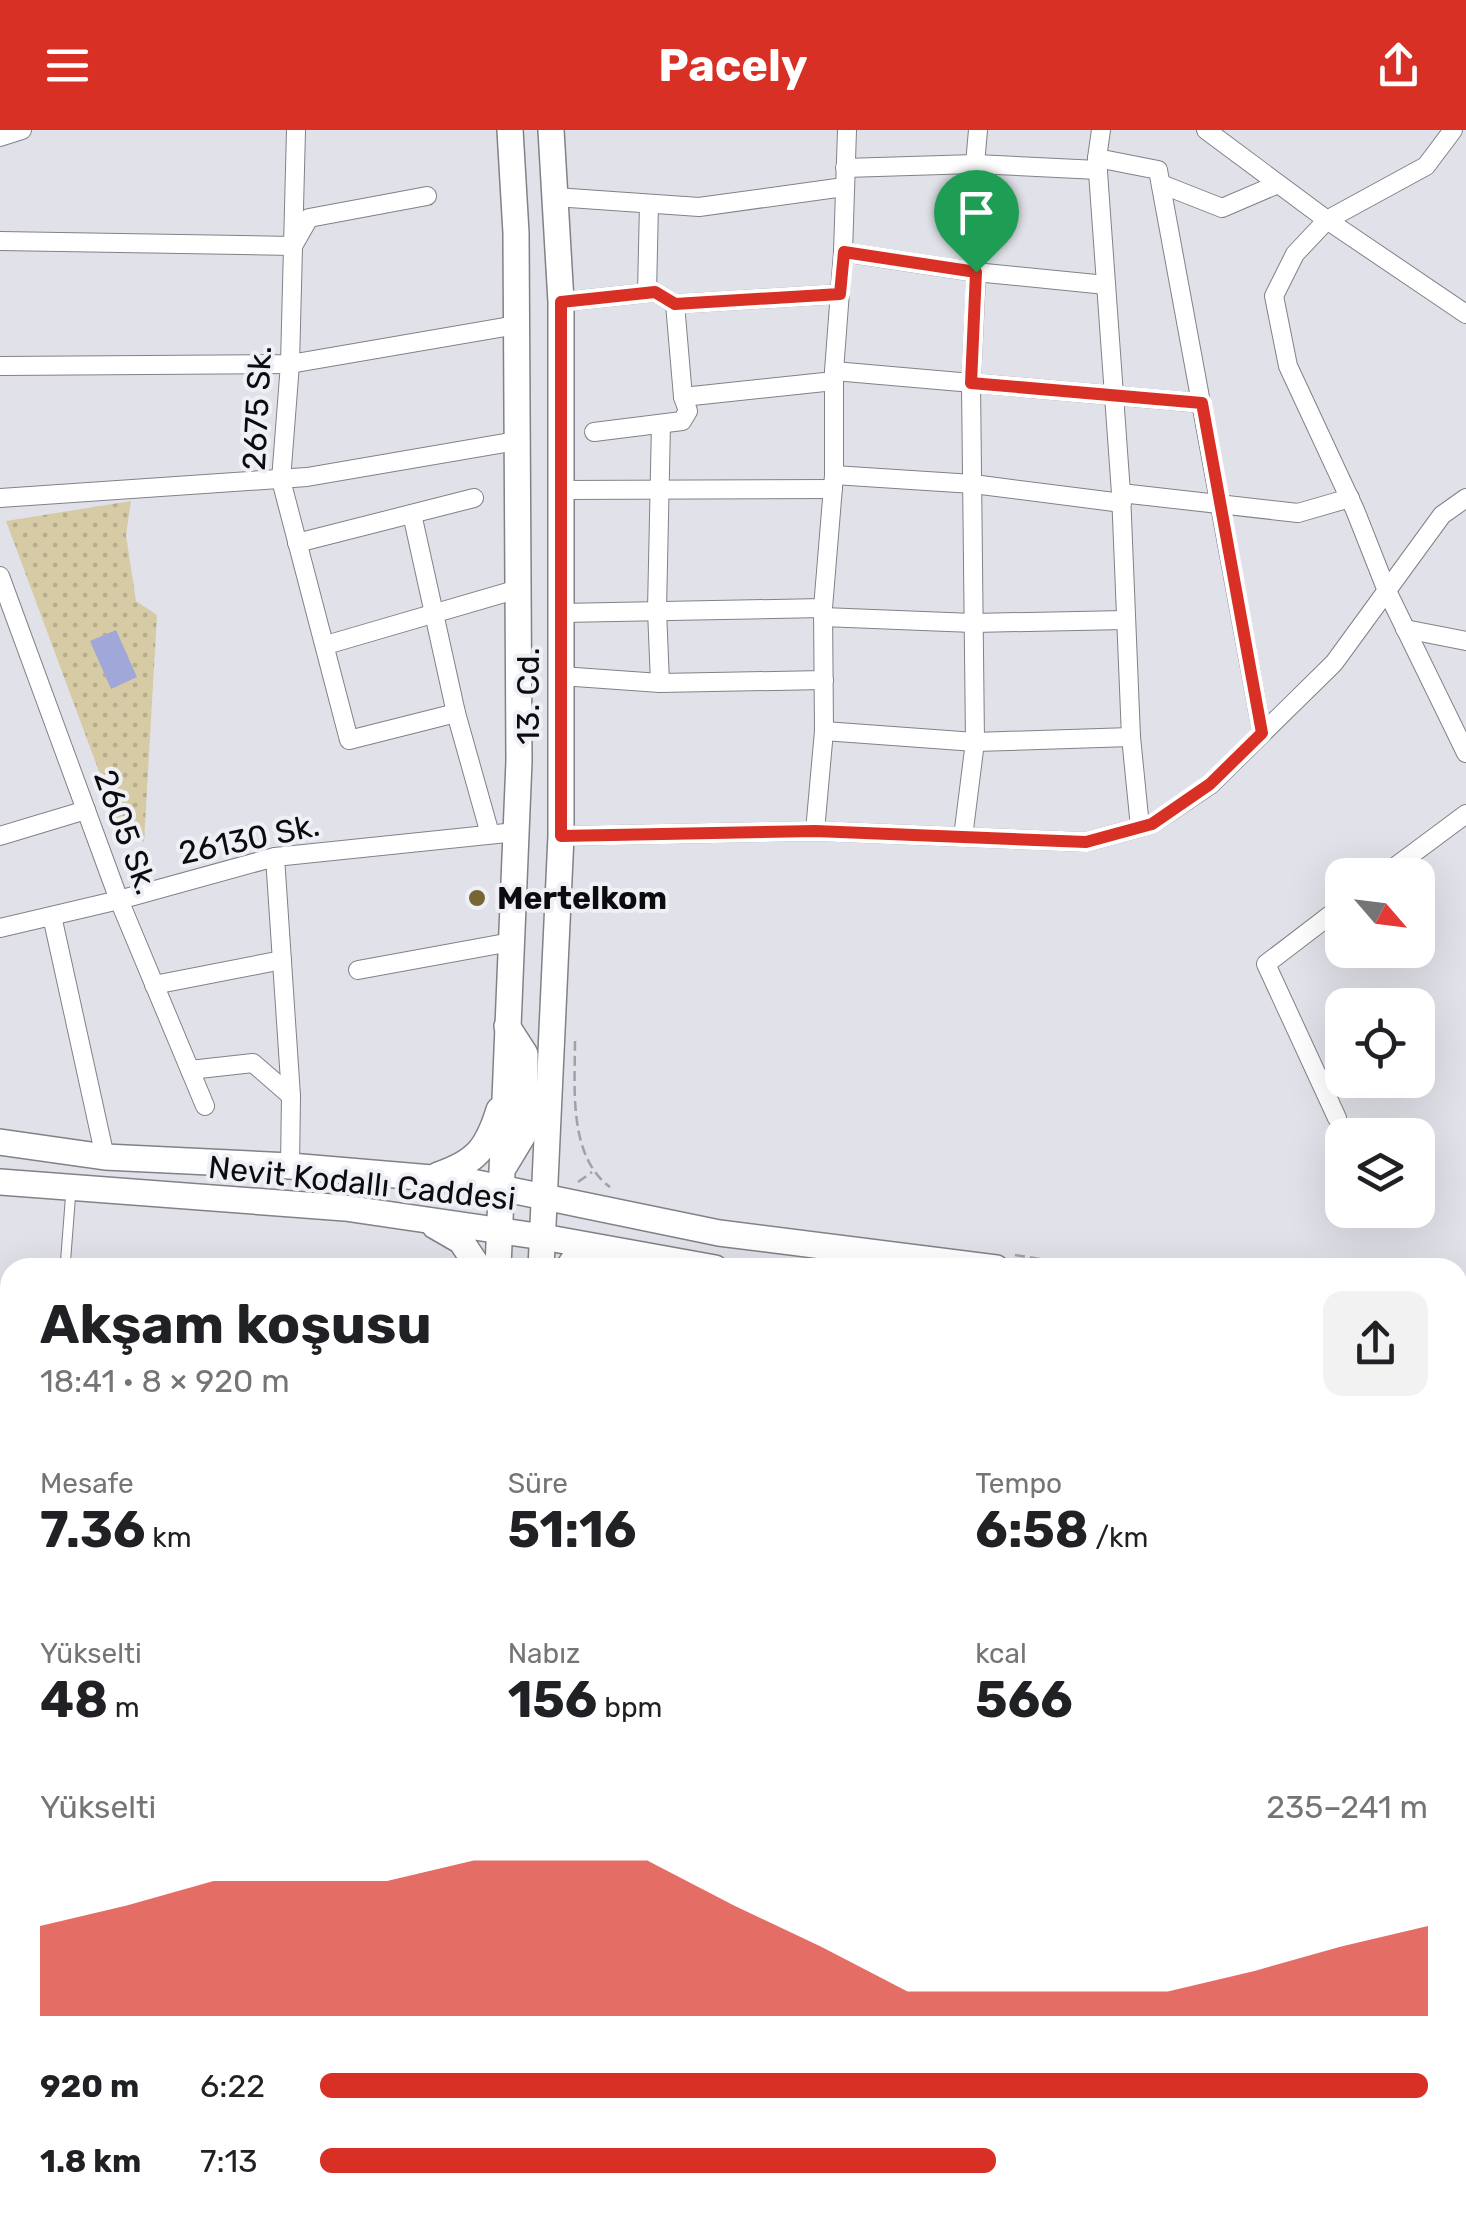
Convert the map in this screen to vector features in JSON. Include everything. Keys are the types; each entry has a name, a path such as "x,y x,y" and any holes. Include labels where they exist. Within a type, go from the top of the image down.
{"main road":[{"name":"13. Cd.","path":"493,1258 503,1177 510,942 503,833 519,761 516,233 510,130"},
{"name":"13. Cd.","path":"541,1258 561,836 561,302 551,130"},
{"path":"503,1177 524,1132 526,1054 507,1026"},
{"path":"430,1178 469,1164 492,1132 506,1086"},
{"name":"Nevit Kodallı Caddesi","path":"0,1142 105,1156 290,1166 467,1182 503,1177 576,1205 719,1233 917,1258"},
{"name":"Nevit Kodallı Caddesi","path":"0,1182 350,1209 422,1219 499,1231 541,1258 631,1252 662,1258"},
{"path":"350,1209 381,1200 442,1206 469,1226"},
{"path":"422,1219 483,1258"},
{"path":"575,1258 631,1252"}],"street":[{"path":"0,138 22,130"},
{"name":"2675 Sk.","path":"296,130 290,364 281,480 349,740 456,713"},
{"path":"815,831 824,732 823,612 833,482 834,376 844,252 847,130"},
{"path":"963,837 974,742 971,383 978,130"},
{"path":"1101,130 1097,164 1121,498 1131,737 1140,827"},
{"path":"1206,130 1327,220 1466,314"},
{"path":"1453,130 1426,166 1327,220 1295,254 1274,296 1288,366 1350,498 1387,591 1466,753"},
{"path":"555,197 700,207 845,178 975,164 1097,164 1158,170 1262,733"},
{"path":"1161,184 1222,208 1278,184"},
{"path":"0,241 292,246 309,218 427,196"},
{"path":"647,293 648,204"},
{"path":"844,252 976,272 1106,285"},
{"path":"561,302 655,292 675,304 840,294"},
{"path":"594,432 682,422 688,411 683,397 675,304"},
{"path":"0,366 290,364 516,325"},
{"path":"683,397 834,376 971,383 1202,403"},
{"path":"660,424 656,610 660,683"},
{"path":"0,498 281,480 517,441"},
{"path":"561,490 833,482 973,484 1298,513 1350,498"},
{"path":"297,544 474,498"},
{"path":"561,836 815,831 1086,842 1152,824 1210,784 1334,662 1442,515 1466,498"},
{"path":"412,514 456,713 503,833"},
{"name":"2605 Sk.","path":"0,576 9,629 205,1106"},
{"path":"326,645 518,589"},
{"path":"561,612 823,612 973,623 1126,620"},
{"path":"1406,629 1466,641"},
{"path":"561,676 660,683 824,680"},
{"path":"824,732 974,742 1131,737"},
{"path":"0,836 86,810"},
{"path":"1407,858 1466,814"},
{"name":"26130 Sk.","path":"0,928 275,857 503,833"},
{"path":"275,857 291,1096 290,1166"},
{"path":"52,916 105,1156"},
{"path":"1325,919 1266,964 1336,1118"},
{"path":"358,970 510,942"},
{"path":"154,985 282,960"},
{"path":"190,1070 253,1063 291,1096"}],"lane":[{"path":"66,1258 71,1188"}],"path":[{"path":"573,1186 593,1171"}],"shaded area":[{"path":"131,501 126,535 136,601 157,615 144,842 120,828 6,521"}],"water":[{"path":"116,630 137,677 111,689 90,641"}],"place":[{"name":"Mertelkom","path":"477,898"}],"route":[{"path":"844,252 976,272 971,383 1202,403 1262,733 1210,784 1152,824 1086,842 815,831 561,836 561,302 655,292 675,304 840,294 844,252"}]}
